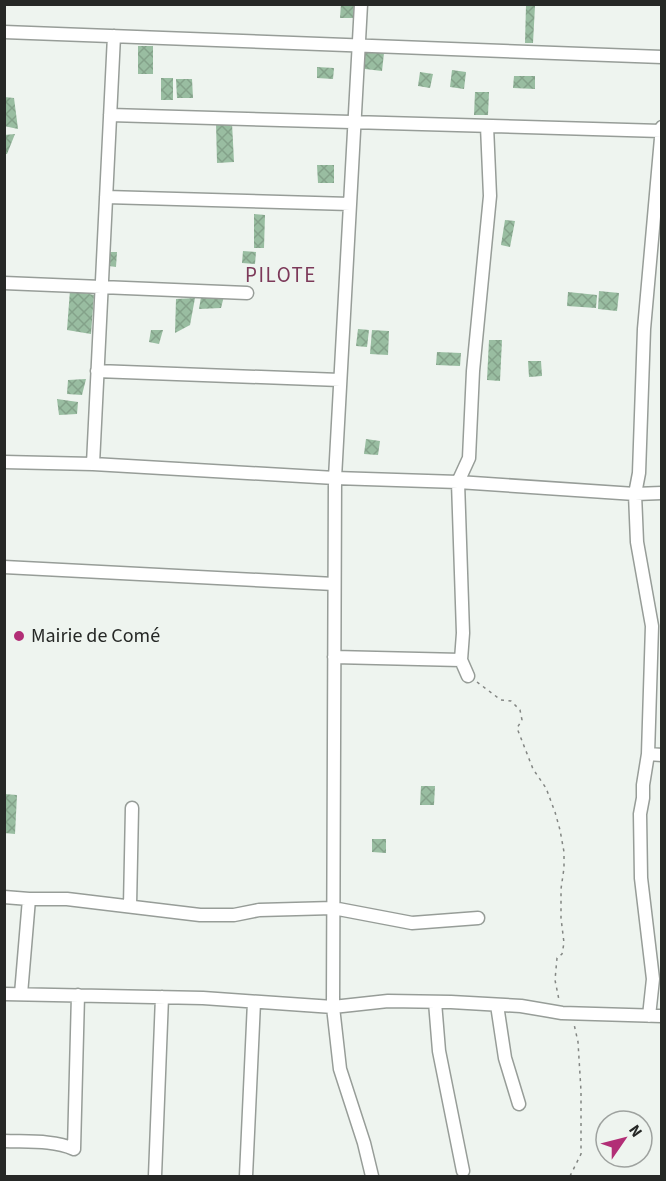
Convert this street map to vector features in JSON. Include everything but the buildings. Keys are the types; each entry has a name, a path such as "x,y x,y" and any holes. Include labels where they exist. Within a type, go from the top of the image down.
{"street":[{"path":"361,4 335,478 333,1007 340,1069 372,1176"},
{"path":"4,32 662,57"},
{"path":"93,464 114,36"},
{"path":"4,994 162,997 333,1007 388,1001 435,1002 521,1006 566,1013 655,1016 641,878 640,814 644,798 648,754 652,626 637,542 635,494 639,473 645,328 661,129 110,115"},
{"path":"468,676 461,660 463,633 458,483 469,458 473,371 490,196 487,126"},
{"path":"106,197 350,204"},
{"path":"4,283 247,293"},
{"path":"98,371 340,381"},
{"path":"4,462 93,464 635,494 662,493"},
{"path":"4,567 334,584"},
{"path":"334,657 461,660"},
{"path":"648,754 662,755"},
{"path":"130,906 132,808"},
{"path":"4,897 67,899 200,915 234,915 259,910 333,908 412,923 478,918"},
{"path":"21,994 29,899"},
{"path":"4,1141 66,1145 74,1149 78,995"},
{"path":"155,1176 162,997"},
{"path":"246,1176 254,1002"},
{"path":"435,1002 439,1051 463,1171"},
{"path":"497,1005 505,1058 519,1104"}],"path":[{"path":"468,676 501,700 510,701 520,710 522,720 517,728 533,769 546,788 555,812 564,852 561,889 564,949 557,958 555,980 578,1042 581,1091 581,1154 570,1176"}],"place":[{"name":"Mairie de Comé","path":"19,636"}],"district":[{"name":"PILOTE","path":"281,275"}]}
